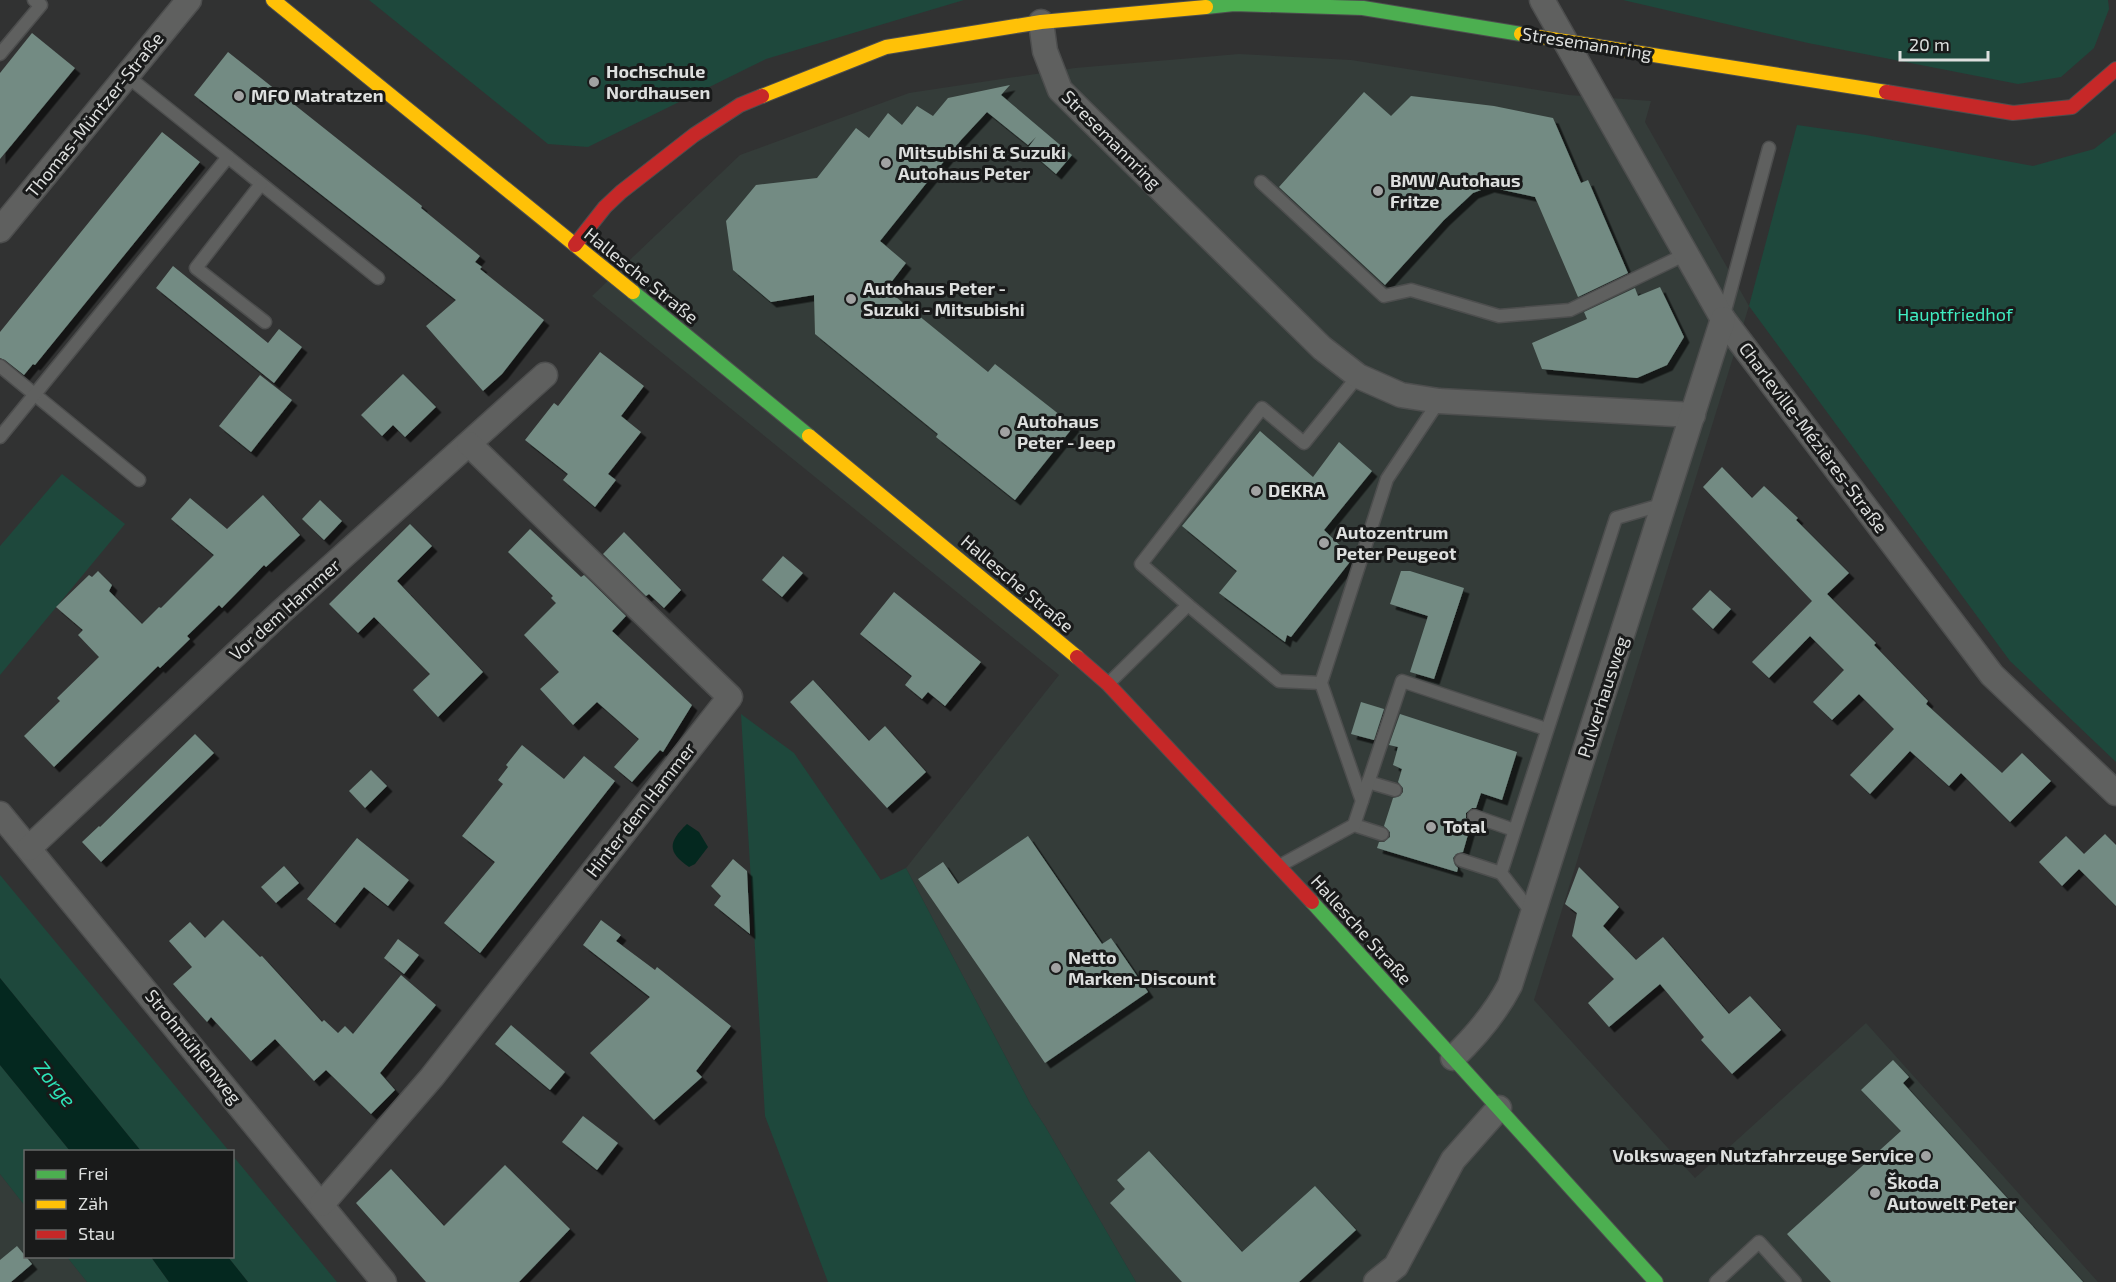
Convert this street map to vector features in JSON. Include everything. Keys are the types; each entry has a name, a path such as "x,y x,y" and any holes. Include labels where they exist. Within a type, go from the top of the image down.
{"main road":[{"name":"Hallesche Straße","path":"273,0 1024,612 1108,684 1278,866 1656,1282"},
{"name":"Stresemannring","path":"575,245 605,207 621,192 694,135 740,105 886,47 1041,22 1234,4 1363,8 1796,76 2013,113 2072,107 2116,69"}],"street":[{"name":"Thomas-Müntzer-Straße","path":"0,230 189,0"},
{"name":"Charleville-Mézières-Straße","path":"1542,0 1723,319 1992,675 2116,793"},
{"name":"Stresemannring","path":"1041,22 1045,51 1060,90 1322,348 1358,376 1401,395 1439,401 1693,415"},
{"name":"Pulverhausweg","path":"1453,1058 1475,1038 1499,1007 1510,985 1723,319"},
{"name":"Vor dem Hammer","path":"29,848 282,611 544,375"},
{"name":"Hinter dem Hammer","path":"322,1204 432,1077 730,697 469,444"},
{"name":"Strohmühlenweg","path":"0,814 384,1282"},
{"path":"1376,1282 1396,1266 1453,1160 1498,1108"}],"lane":[{"path":"0,54 41,5 34,0"},
{"path":"127,76 378,278"},
{"path":"1723,319 1769,148"},
{"path":"0,437 228,157"},
{"path":"1261,182 1384,296 1411,290 1499,316 1570,310 1686,254"},
{"path":"261,184 196,268 265,322"},
{"path":"0,366 139,480"},
{"path":"1321,683 1279,681 1141,564 1262,408 1304,443 1358,376"},
{"path":"1362,801 1321,683 1387,479 1439,401"},
{"path":"1501,873 1616,518 1665,503"},
{"path":"1108,684 1188,605"},
{"path":"1278,866 1354,825 1402,681 1546,729"},
{"path":"1368,782 1395,790"},
{"path":"1474,816 1514,830"},
{"path":"1354,825 1382,834"},
{"path":"1461,860 1501,873 1532,913"},
{"path":"1716,1282 1759,1242 1794,1282"}],"shaded area":[{"path":"1239,54 1351,60 1569,95 1651,101 1645,122 1749,306 1534,1000 1695,1178 1866,1023 2098,1282 1136,1282 1031,1105 906,868 1059,675 592,296 740,155 909,93 1075,68"},
{"path":"0,1174 24,1205 24,1258 68,1258 87,1282 0,1282"}],"green space":[{"name":"Hochschule Nordhausen","path":"369,0 964,0 766,59 588,147 548,144"},
{"path":"1623,0 2108,0 2109,9 2094,48 2061,77 2018,84 1808,43"},
{"name":"Hauptfriedhof","path":"1797,125 1866,135 2033,166 2094,149 2116,132 2116,762 2010,661 1749,306"},
{"path":"62,474 125,524 0,675 0,546"},
{"path":"741,714 794,753 881,880 906,868 1031,1105 1136,1282 828,1282 765,1116"},
{"path":"0,875 228,1150 140,1150 0,978"},
{"path":"0,1065 69,1150 24,1150 24,1205 0,1174"},
{"path":"234,1157 337,1282 248,1282 229,1258 234,1258"},
{"path":"68,1258 152,1258 169,1282 87,1282"}],"water":[{"path":"687,824 699,832 708,847 695,864 689,867 677,856 673,847 676,836"},
{"name":"Zorge","path":"0,978 140,1150 69,1150 0,1065"},
{"path":"152,1258 229,1258 248,1282 169,1282"}],"building":[{"path":"32,33 75,68 0,159 0,73"},
{"path":"228,52 422,206 421,208 480,256 475,262 482,267 480,269 544,320 502,374 483,391 426,326 456,300 194,95"},
{"path":"1010,85 1001,95 1072,155 1056,174 1027,149 1036,137 1028,145 987,112 961,140 880,241 906,263 886,289 988,372 995,364 1074,426 1015,500 936,437 938,434 815,334 814,295 771,302 733,270 726,221 756,185 817,178 856,128 869,138 888,113 902,125 917,106 933,116 948,98"},
{"name":"BMW Autohaus Fritze","path":"1364,92 1391,116 1411,96 1494,106 1553,118 1581,183 1588,180 1628,273 1578,297 1535,197 1489,187 1473,193 1444,220 1385,285 1279,187"},
{"path":"162,132 200,162 35,365 33,364 24,375 0,358 0,332"},
{"path":"173,266 268,343 279,329 302,347 274,383 156,288"},
{"path":"1660,287 1684,337 1667,365 1637,378 1542,369 1532,343 1587,319 1584,312 1635,288 1638,296"},
{"path":"600,352 644,386 621,416 641,432 608,474 616,480 595,507 563,480 568,474 525,440 554,403 558,406"},
{"path":"403,374 436,407 405,437 393,425 382,436 361,415"},
{"path":"260,375 292,400 251,452 219,426"},
{"path":"1260,431 1313,477 1339,442 1372,471 1324,530 1353,558 1291,637 1287,635 1285,642 1219,593 1237,571 1182,526"},
{"path":"1722,467 1752,498 1764,486 1798,518 1796,520 1849,573 1827,594 1876,643 1874,645 1928,701 1926,704 2002,773 2022,753 2051,781 2010,822 1961,773 1949,786 1910,751 1870,794 1850,775 1894,729 1859,694 1832,720 1813,702 1844,670 1810,636 1769,678 1752,662 1812,601 1703,487"},
{"path":"263,495 300,535 266,567 264,565 222,608 219,605 187,636 190,639 160,668 158,666 54,767 24,736 60,701 57,698 99,657 78,635 83,630 56,607 89,575 92,577 98,571 112,585 109,591 142,624 214,555 171,519 190,498 227,529"},
{"path":"320,500 342,521 324,540 302,519"},
{"path":"410,524 432,546 397,581 483,672 438,717 413,690 430,674 374,617 358,633 329,604"},
{"path":"530,529 581,577 584,575 626,616 612,631 692,705 663,752 660,750 632,782 614,767 639,739 597,702 573,725 540,689 559,672 524,635 556,603 551,598 553,596 508,552"},
{"path":"624,532 681,590 664,608 649,594 646,596 603,554"},
{"path":"783,556 803,573 782,597 762,580"},
{"path":"1401,571 1410,571 1464,588 1434,679 1410,672 1428,616 1390,604"},
{"path":"1710,590 1731,609 1713,629 1692,609"},
{"path":"894,592 981,662 945,706 928,692 922,699 905,685 912,676 860,634"},
{"path":"813,680 869,741 885,726 926,772 887,808 790,702"},
{"path":"1361,702 1384,709 1374,740 1351,734"},
{"path":"1400,714 1517,752 1502,800 1481,793 1476,808 1466,813 1466,818 1471,824 1463,852 1456,854 1453,858 1458,868 1457,872 1377,848 1379,842 1384,842 1390,837 1390,832 1384,826 1393,798 1400,796 1403,792 1398,782 1402,769 1393,765 1398,747 1389,745"},
{"path":"195,734 214,753 101,862 82,842"},
{"path":"522,745 564,779 584,756 615,781 480,953 444,923 495,862 462,836 503,784 498,780 508,767 506,765"},
{"path":"371,770 387,786 365,808 349,791"},
{"path":"2105,834 2116,845 2116,906 2079,869 2062,886 2039,862 2066,836 2084,854"},
{"name":"Netto Marken-Discount","path":"1028,836 1102,944 1111,938 1148,992 1045,1063 918,879 943,862 958,884"},
{"path":"357,838 409,880 388,906 364,887 335,923 307,899"},
{"path":"733,859 747,871 750,934 714,905 721,896 711,886"},
{"path":"284,866 299,883 276,903 261,887"},
{"path":"1579,867 1619,907 1603,926 1636,960 1663,937 1729,1014 1750,996 1781,1030 1732,1074 1701,1040 1704,1037 1660,984 1609,1027 1588,1003 1614,979 1572,936 1577,913 1565,904"},
{"path":"223,920 260,957 262,956 322,1022 324,1020 338,1033 345,1026 353,1034 401,975 436,1005 380,1073 395,1090 371,1114 326,1070 314,1081 275,1039 251,1061 211,1017 207,1022 173,984 192,967 169,941 190,922 205,938"},
{"path":"601,920 621,935 616,941 655,970 657,967 731,1026 696,1071 702,1077 654,1120 590,1053 650,997 583,945"},
{"path":"398,939 419,955 404,974 384,958"},
{"path":"511,1025 565,1072 550,1090 495,1044"},
{"path":"1893,1060 1909,1077 1903,1083 2083,1282 1831,1282 1787,1234 1901,1131 1861,1090"},
{"path":"583,1116 618,1143 597,1170 562,1142"},
{"path":"1149,1151 1242,1252 1315,1186 1356,1230 1299,1282 1182,1282 1110,1203 1125,1189 1117,1180"},
{"path":"505,1165 570,1229 519,1282 426,1282 356,1203 391,1169 444,1226"},
{"path":"17,1246 24,1254 24,1258 32,1264 11,1282 0,1282 0,1260"}],"traffic: fast":[{"path":"1206,7 1234,4 1363,8 1521,34"},
{"path":"633,292 809,436"},
{"path":"1312,902 1656,1282"}],"traffic: slow":[{"path":"273,0 633,292"},
{"path":"762,96 886,47 1041,22 1206,7"},
{"path":"1521,34 1886,92"},
{"path":"809,436 1077,657"}],"traffic: jam":[{"path":"1886,92 2013,113 2072,107 2116,69"},
{"path":"575,245 605,207 621,192 694,135 740,105 762,96"},
{"path":"1077,657 1108,684 1312,902"}],"place":[{"name":"Hochschule Nordhausen","path":"594,82"},
{"name":"MFO Matratzen","path":"239,96"},
{"name":"Mitsubishi & Suzuki Autohaus Peter","path":"886,163"},
{"name":"BMW Autohaus Fritze","path":"1378,191"},
{"name":"Autohaus Peter - Suzuki - Mitsubishi","path":"851,299"},
{"name":"Autohaus Peter - Jeep","path":"1005,432"},
{"name":"DEKRA","path":"1256,491"},
{"name":"Autozentrum Peter Peugeot","path":"1324,543"},
{"name":"Total","path":"1431,827"},
{"name":"Netto Marken-Discount","path":"1056,968"},
{"name":"Volkswagen Nutzfahrzeuge Service","path":"1926,1156"},
{"name":"Škoda Autowelt Peter","path":"1875,1193"}]}
